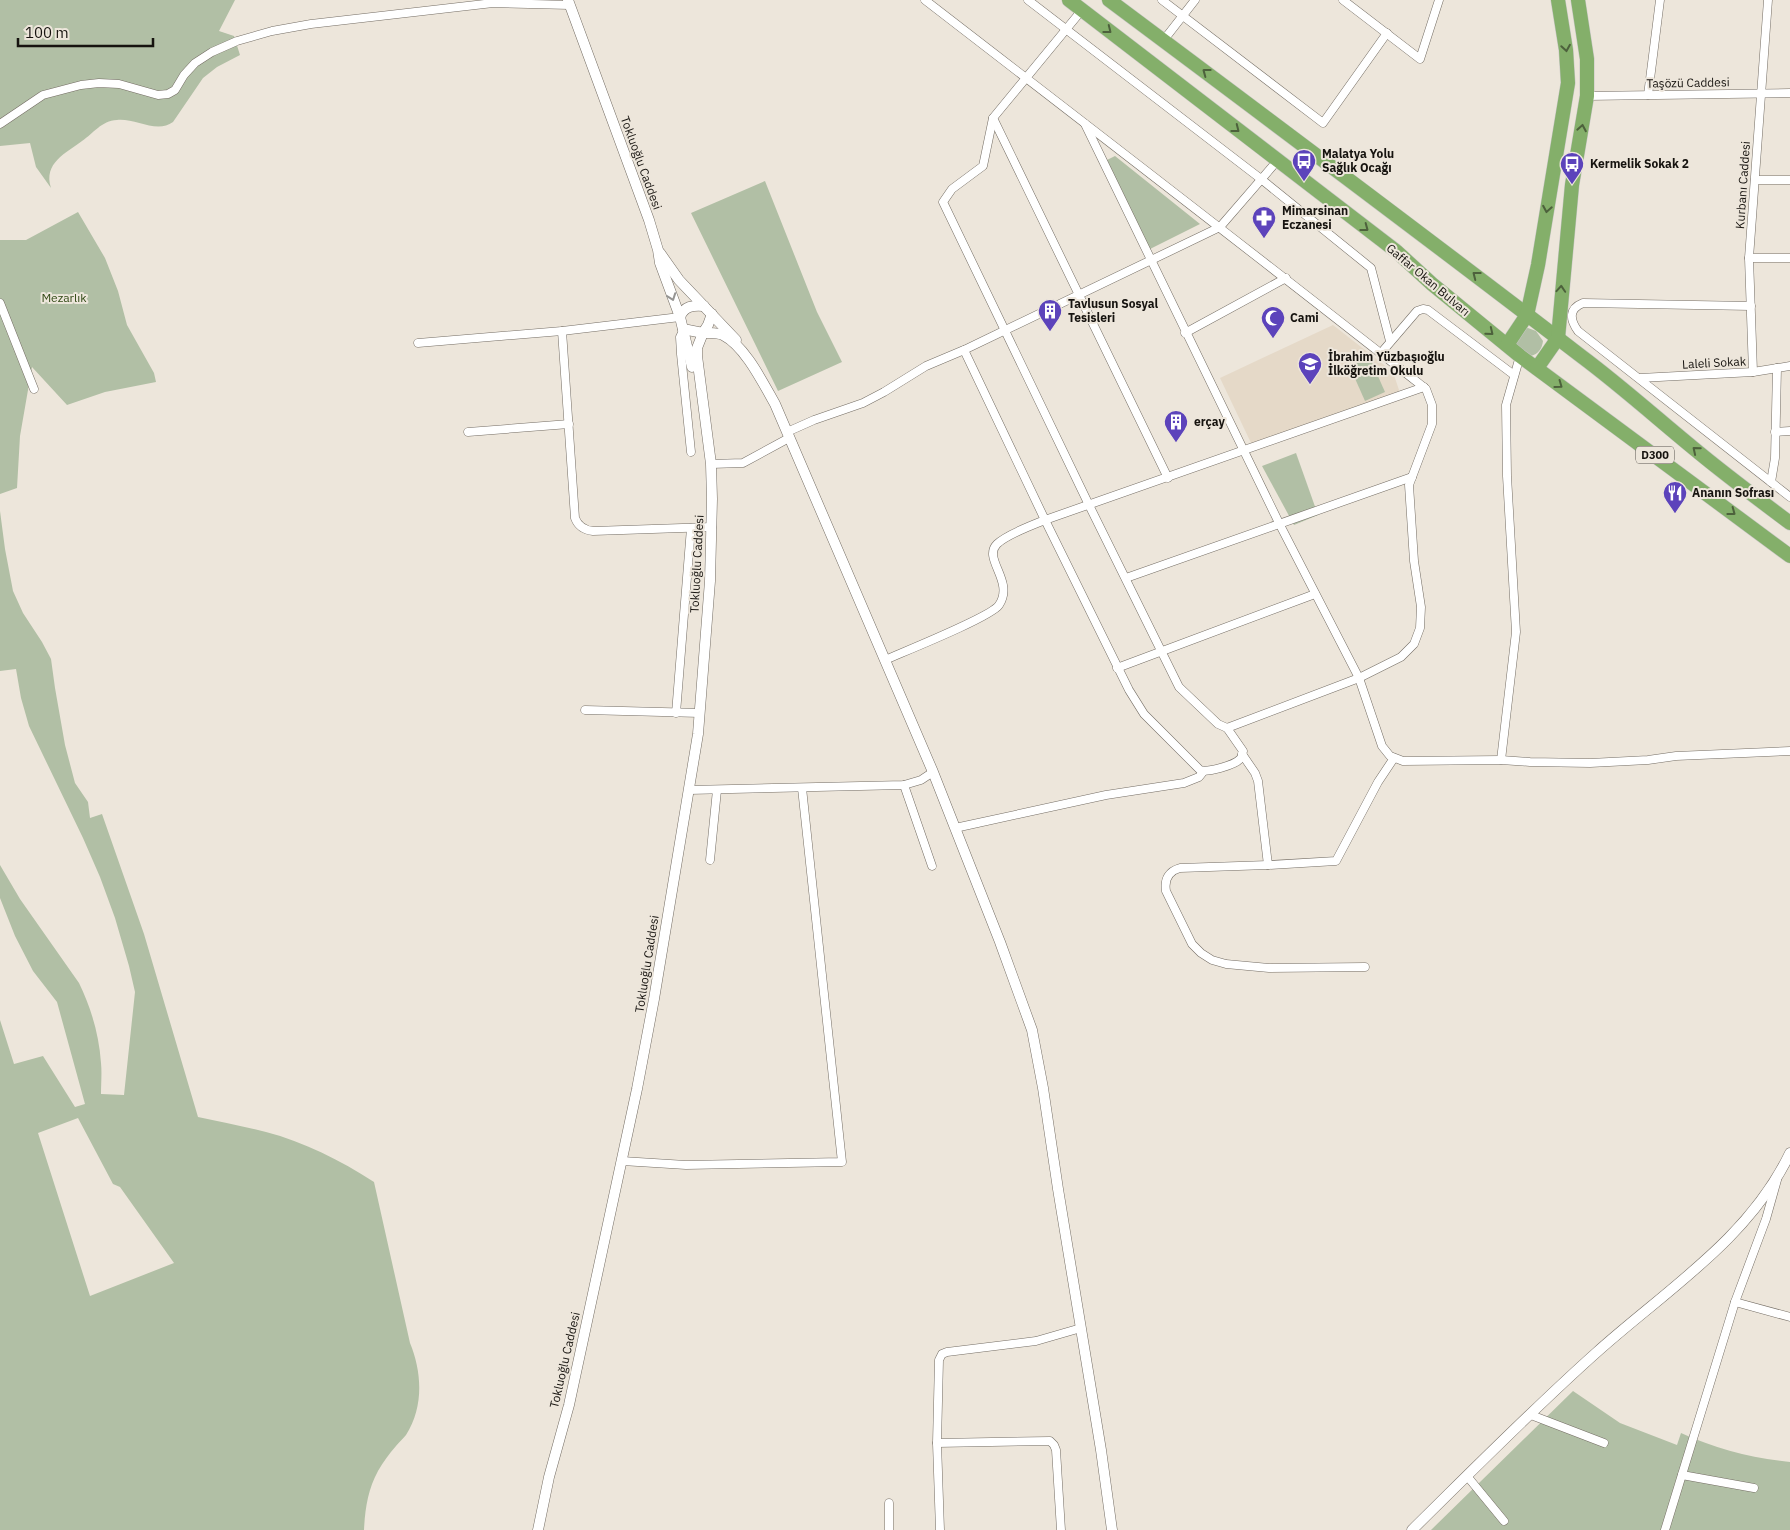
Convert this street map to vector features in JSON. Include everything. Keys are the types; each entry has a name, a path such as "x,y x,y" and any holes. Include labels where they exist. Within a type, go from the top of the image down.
{"highway":[{"name":"Gaffar Okan Bulvarı","path":"1069,0 1396,251 1432,284 1520,356 1790,556"},
{"name":"D300","path":"1108,0 1417,230 1558,338 1623,388 1717,468 1790,523"},
{"path":"1507,345 1527,315 1538,264 1568,84 1566,50 1558,0"},
{"path":"1537,368 1558,338 1572,184 1587,96 1587,59 1578,0"}],"street":[{"path":"925,0 1286,278 1424,387 1431,399 1433,418 1431,431 1409,485 1414,561 1421,607 1419,632 1411,649 1401,657 1359,678 1227,728"},
{"path":"1028,0 1261,179 1371,268 1390,341"},
{"path":"1162,0 1323,123 1387,34"},
{"path":"1163,41 1195,0"},
{"path":"1343,0 1420,59 1439,0"},
{"path":"1648,95 1660,0"},
{"name":"Kurbanı Caddesi","path":"1753,372 1749,258 1768,0"},
{"path":"0,124 43,95 81,84 119,84 158,94 168,94 175,90 184,75 195,63 212,52 238,41 272,31 311,24 493,4 569,3"},
{"name":"Tokluoğlu Caddesi","path":"569,3 643,204 658,250 660,263 680,317 695,378 701,394"},
{"path":"1082,10 993,118 982,166 952,189 943,202 1179,687 1218,724 1227,728 1243,750 1242,754 1255,773 1258,781 1268,865"},
{"name":"Taşözü Caddesi","path":"1587,96 1790,93"},
{"path":"993,118 1168,478"},
{"path":"1084,122 1185,333 1314,594 1359,678 1382,746 1390,756 1403,761 1501,760 1590,763 1676,756 1790,751"},
{"path":"711,464 743,463 788,435 863,403 926,366 964,350 1220,227 1277,161"},
{"path":"1755,180 1790,180"},
{"path":"658,250 680,280 738,342 743,354 774,404 933,772 1032,1030 1043,1088 1112,1530"},
{"path":"1749,258 1790,258"},
{"path":"1185,333 1286,278"},
{"path":"0,304 34,389"},
{"path":"1751,306 1588,304 1577,306 1572,310 1571,316 1578,331 1790,497"},
{"path":"418,343 562,331 680,317 689,306 704,306"},
{"path":"1381,353 1417,311 1422,309 1428,310 1514,375"},
{"path":"703,333 712,314"},
{"path":"691,452 681,354 680,337 683,330 722,335 743,354"},
{"path":"562,331 575,518 582,528 593,531 712,527"},
{"name":"Tokluoğlu Caddesi","path":"538,1530 549,1477 569,1405 647,1041 700,713 712,527 711,464 697,352 703,333"},
{"path":"964,350 1129,690 1144,714 1203,772"},
{"path":"1501,760 1516,632 1507,476 1506,405 1520,356"},
{"name":"Laleli Sokak","path":"1640,378 1753,372 1790,366"},
{"path":"1771,482 1775,458 1777,368"},
{"path":"885,660 996,610 1003,598 1004,588 1002,578 993,560 994,549 997,544 1045,520 1424,387"},
{"path":"468,432 568,424"},
{"path":"1775,432 1790,430"},
{"path":"1126,578 1412,477"},
{"path":"676,713 691,528"},
{"path":"1117,668 1314,594"},
{"path":"585,710 700,713"},
{"path":"955,828 1106,795 1184,783 1199,777 1203,772 1237,761 1242,754"},
{"path":"1365,967 1269,968 1226,964 1206,957 1196,949 1166,891 1165,882 1169,874 1180,868 1336,861 1378,782 1394,758"},
{"path":"689,790 904,785 921,780 933,772"},
{"path":"904,785 932,866"},
{"path":"622,1161 686,1165 842,1162 802,788"},
{"path":"710,860 718,790"},
{"path":"1412,1530 1595,1354 1717,1250 1748,1216 1778,1175 1790,1153"},
{"path":"1665,1530 1735,1302 1766,1219 1778,1175"},
{"path":"1735,1302 1790,1317"},
{"path":"940,1530 937,1443 939,1360 942,1354 1036,1341 1081,1328"},
{"path":"1531,1415 1604,1443"},
{"path":"937,1443 1046,1440 1052,1443 1056,1450 1061,1530"},
{"path":"1682,1474 1754,1488"},
{"path":"1467,1476 1504,1521"},
{"path":"889,1503 889,1530"}],"shaded area":[{"name":"İbrahim Yüzbaşıoğlu İlköğretim Okulu","path":"1333,325 1393,372 1400,393 1252,445 1220,378"}],"green space":[{"path":"0,0 235,0 219,31 234,36 240,55 217,67 203,78 173,122 167,125 153,126 117,120 102,125 57,160 50,172 51,188 36,167 30,143 0,146"},
{"path":"1115,156 1200,224 1150,249 1107,160"},
{"path":"765,181 817,312 842,362 778,391 691,213"},
{"name":"Mezarlık","path":"78,212 105,258 118,291 127,325 154,373 156,382 105,392 67,405 32,367 20,436 17,488 0,494 0,240 26,240"},
{"path":"1528,328 1536,331 1543,341 1539,351 1531,356 1516,346 1516,338 1524,329"},
{"path":"1369,356 1385,392 1365,401 1349,365"},
{"path":"1296,453 1318,515 1294,525 1262,466"},
{"path":"0,511 13,591 23,613 51,659 65,745 75,783 88,802 90,818 102,814 144,934 198,1117 280,1136 308,1146 348,1166 374,1182 410,1343 417,1366 419,1389 416,1413 412,1424 406,1435 382,1464 369,1492 364,1530 0,1530 0,1020 14,1064 43,1056 75,1107 85,1104 57,1002 33,971 15,936 0,898 0,865 20,899 79,983 83,992 94,1022 98,1042 101,1067 101,1094 124,1095 135,992 115,918 100,877 29,726 21,698 16,669 0,671","holes":["78,1118 113,1184 120,1187 174,1263 90,1296 38,1133"]},
{"path":"1573,1391 1620,1423 1677,1445 1681,1433 1707,1444 1734,1452 1790,1462 1790,1530 1431,1530"}],"place":[{"name":"Malatya Yolu Sağlık Ocağı","path":"1304,182"},
{"name":"Kermelik Sokak 2","path":"1572,185"},
{"name":"Mimarsinan Eczanesi","path":"1264,239"},
{"name":"Tavlusun Sosyal Tesisleri","path":"1050,332"},
{"name":"Cami","path":"1273,339"},
{"name":"İbrahim Yüzbaşıoğlu İlköğretim Okulu","path":"1310,385"},
{"name":"erçay","path":"1176,443"},
{"name":"Ananın Sofrası","path":"1675,514"}]}
